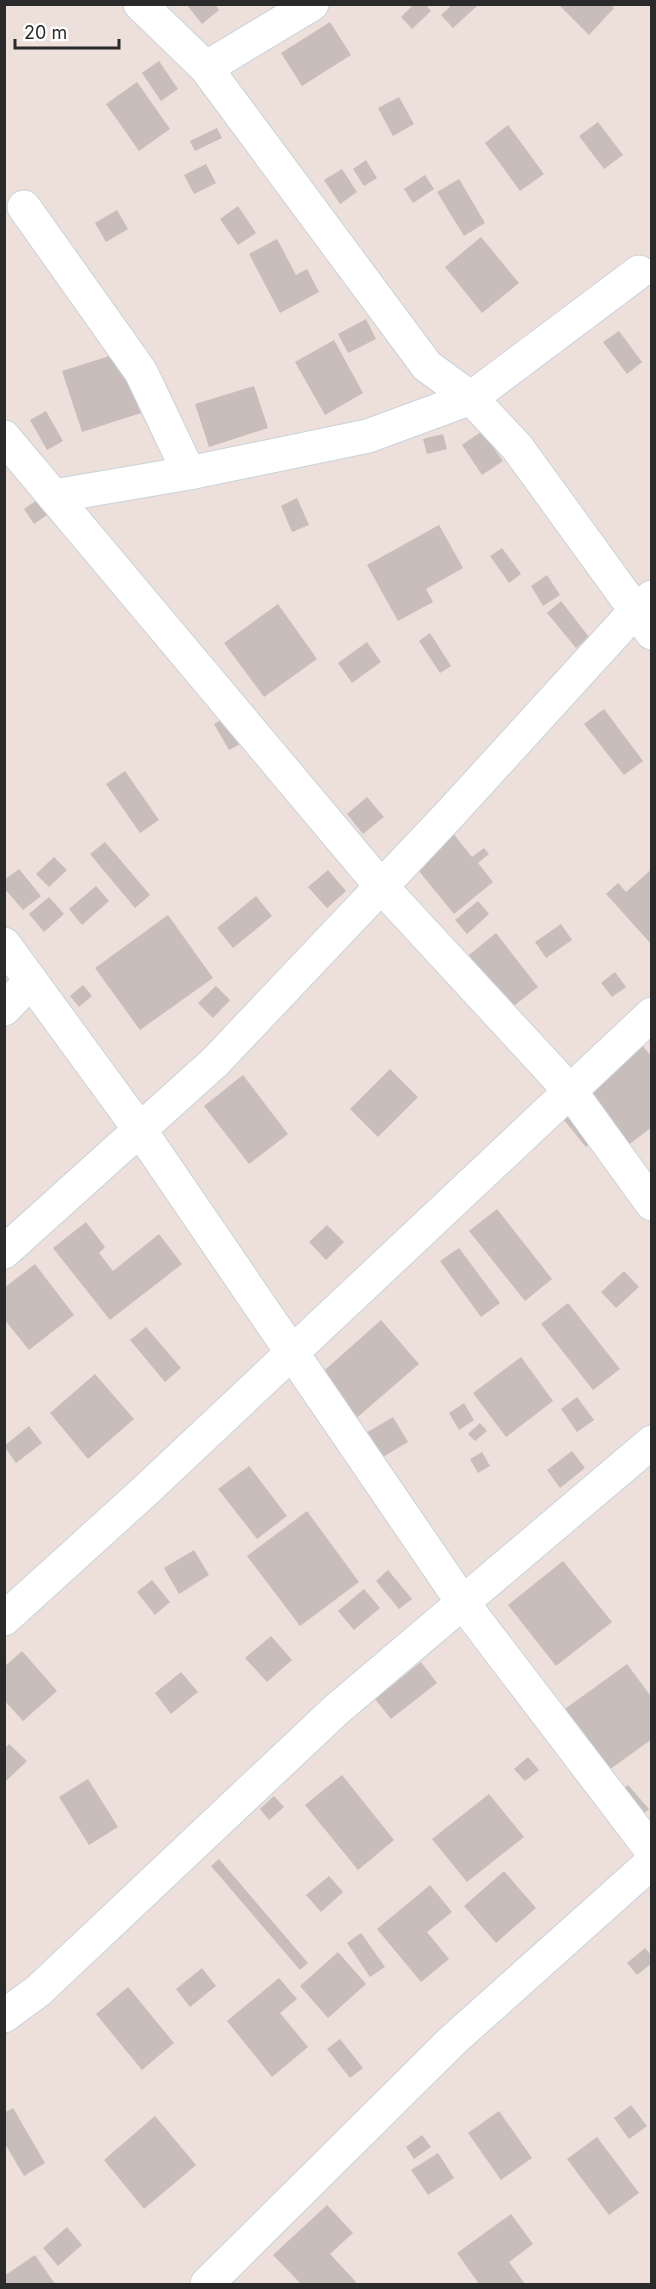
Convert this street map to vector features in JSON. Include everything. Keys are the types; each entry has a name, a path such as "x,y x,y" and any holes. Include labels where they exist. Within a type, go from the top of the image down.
{"street":[{"path":"4,1252 215,1062 380,885 646,613 517,447 471,398 427,366 206,68 140,4"},
{"path":"206,68 312,4"},
{"path":"24,207 141,372 189,473"},
{"path":"54,496 189,473 368,436 471,398 639,272"},
{"path":"4,437 380,885 570,1092 651,1204"},
{"path":"4,944 140,1130 463,1603 651,1851"},
{"path":"4,1009 31,981"},
{"path":"4,1619 146,1491 651,1014"},
{"path":"4,2016 38,1991 336,1710 651,1442"},
{"path":"207,2284 453,2040 651,1862"}],"building":[{"path":"186,4 215,4 219,10 202,24"},
{"path":"414,4 425,4 431,11 412,29 401,17"},
{"path":"453,4 475,4 477,6 453,28 441,15"},
{"path":"558,4 610,4 614,8 589,35"},
{"path":"330,22 351,55 302,86 281,53"},
{"path":"159,61 178,89 161,101 142,73"},
{"path":"137,82 170,129 139,151 106,104"},
{"path":"399,97 414,124 393,136 378,108"},
{"path":"598,122 623,155 604,169 579,136"},
{"path":"508,125 544,174 520,191 485,143"},
{"path":"217,128 222,138 195,151 190,141"},
{"path":"366,160 377,178 364,186 353,169"},
{"path":"206,164 216,183 194,194 184,175"},
{"path":"342,169 357,192 340,204 324,180"},
{"path":"425,175 434,189 413,203 404,189"},
{"path":"459,179 485,223 464,236 437,192"},
{"path":"238,206 256,233 238,245 220,219"},
{"path":"117,210 128,229 106,242 95,223"},
{"path":"481,237 519,283 482,313 445,267"},
{"path":"277,239 296,275 307,269 319,292 280,313 249,254"},
{"path":"366,319 376,339 348,353 338,334"},
{"path":"619,331 642,362 627,374 603,342"},
{"path":"334,340 363,393 325,415 295,362"},
{"path":"122,352 141,413 82,432 62,371"},
{"path":"254,386 268,428 209,447 195,404"},
{"path":"46,411 63,441 47,450 30,420"},
{"path":"482,431 503,461 482,475 462,445"},
{"path":"443,434 447,449 427,454 423,439"},
{"path":"47,493 57,508 34,524 24,509"},
{"path":"297,498 309,525 292,532 281,506"},
{"path":"439,525 463,568 426,589 433,602 398,621 367,565"},
{"path":"502,548 521,574 509,583 490,556"},
{"path":"547,575 560,595 543,606 531,586"},
{"path":"561,601 589,637 576,648 547,613"},
{"path":"278,604 317,659 264,697 224,643"},
{"path":"430,633 451,666 440,673 419,641"},
{"path":"367,642 381,662 352,683 338,663"},
{"path":"604,709 643,761 624,775 584,724"},
{"path":"231,714 246,741 229,750 214,724"},
{"path":"125,771 159,820 140,833 106,784"},
{"path":"367,797 384,817 363,834 347,814"},
{"path":"452,832 472,857 484,848 489,854 478,863 493,882 454,914 413,864"},
{"path":"105,842 150,895 135,908 90,854"},
{"path":"54,857 67,870 49,887 36,874"},
{"path":"19,869 41,896 23,910 4,888 4,880"},
{"path":"652,869 652,945 606,894 618,883 626,892"},
{"path":"328,870 346,891 327,908 308,887"},
{"path":"96,886 109,901 82,925 69,909"},
{"path":"256,896 272,916 233,948 217,928"},
{"path":"49,897 64,914 44,932 29,914"},
{"path":"478,901 489,914 467,934 455,920"},
{"path":"168,915 213,978 140,1030 95,968"},
{"path":"561,924 572,940 546,958 535,942"},
{"path":"496,933 538,987 511,1008 469,955"},
{"path":"615,972 626,987 612,997 601,983"},
{"path":"83,985 92,996 79,1007 70,996"},
{"path":"216,986 230,1000 213,1018 198,1003"},
{"path":"642,1045 652,1057 652,1127 627,1146 583,1092"},
{"path":"390,1069 418,1097 378,1137 350,1109"},
{"path":"243,1075 288,1134 249,1164 204,1106"},
{"path":"573,1103 599,1135 586,1147 559,1114"},
{"path":"497,1209 552,1279 525,1301 469,1231"},
{"path":"86,1222 105,1247 99,1253 113,1271 159,1234 182,1264 110,1320 53,1248"},
{"path":"327,1225 344,1242 326,1260 309,1242"},
{"path":"459,1248 500,1303 481,1317 440,1261"},
{"path":"35,1264 74,1315 29,1350 4,1319 4,1288"},
{"path":"624,1271 639,1287 616,1308 601,1292"},
{"path":"568,1303 620,1369 593,1390 541,1324"},
{"path":"381,1320 419,1364 353,1421 316,1378"},
{"path":"146,1327 181,1368 165,1382 130,1340"},
{"path":"521,1357 553,1401 506,1437 473,1393"},
{"path":"95,1374 134,1419 88,1459 50,1413"},
{"path":"577,1397 594,1420 577,1432 561,1409"},
{"path":"464,1403 474,1420 459,1430 449,1413"},
{"path":"393,1417 408,1442 376,1461 361,1436"},
{"path":"480,1423 487,1431 475,1441 468,1434"},
{"path":"29,1426 42,1443 16,1463 4,1446"},
{"path":"572,1451 585,1468 560,1488 547,1470"},
{"path":"482,1452 490,1466 478,1473 470,1459"},
{"path":"249,1466 287,1516 257,1539 218,1489"},
{"path":"307,1511 359,1582 300,1626 247,1556"},
{"path":"194,1550 209,1575 179,1594 164,1568"},
{"path":"563,1561 612,1622 556,1666 508,1605"},
{"path":"388,1570 412,1599 399,1609 376,1581"},
{"path":"152,1580 170,1602 155,1615 137,1592"},
{"path":"364,1589 380,1608 354,1630 338,1611"},
{"path":"271,1636 292,1660 267,1682 245,1658"},
{"path":"22,1651 57,1691 23,1721 4,1700 4,1667"},
{"path":"421,1662 437,1683 391,1719 375,1699"},
{"path":"627,1664 652,1698 652,1739 602,1775 558,1714"},
{"path":"181,1672 198,1692 171,1714 155,1693"},
{"path":"9,1744 27,1761 4,1783 4,1749"},
{"path":"528,1757 539,1770 525,1781 514,1769"},
{"path":"342,1775 394,1840 358,1870 305,1805"},
{"path":"88,1779 118,1827 89,1845 59,1797"},
{"path":"628,1785 649,1809 633,1822 613,1797"},
{"path":"489,1794 524,1837 467,1882 432,1839"},
{"path":"274,1796 284,1807 269,1820 260,1809"},
{"path":"219,1859 308,1963 300,1970 211,1866"},
{"path":"504,1871 536,1908 496,1943 464,1906"},
{"path":"329,1876 343,1892 321,1912 306,1895"},
{"path":"430,1885 452,1912 427,1932 449,1959 421,1982 377,1929"},
{"path":"361,1933 385,1967 370,1977 347,1943"},
{"path":"645,1948 652,1956 652,1963 637,1975 627,1963"},
{"path":"338,1952 366,1984 328,2018 300,1986"},
{"path":"202,1968 216,1986 190,2007 176,1989"},
{"path":"279,1978 297,1999 280,2013 308,2047 272,2077 227,2021"},
{"path":"128,1987 174,2043 142,2070 96,2014"},
{"path":"340,2039 363,2068 350,2078 327,2049"},
{"path":"631,2105 647,2126 629,2139 614,2118"},
{"path":"13,2108 45,2163 24,2176 4,2142 4,2113"},
{"path":"499,2111 532,2158 501,2180 468,2133"},
{"path":"155,2116 196,2165 144,2209 104,2160"},
{"path":"422,2135 431,2147 414,2159 406,2147"},
{"path":"597,2137 639,2193 609,2215 567,2159"},
{"path":"438,2153 454,2178 428,2195 411,2170"},
{"path":"327,2205 353,2233 330,2254 356,2282 354,2284 301,2284 273,2255"},
{"path":"511,2214 533,2244 509,2262 525,2284 479,2284 457,2253"},
{"path":"67,2227 82,2245 58,2266 43,2248"},
{"path":"35,2255 55,2284 4,2284 4,2276"}]}
